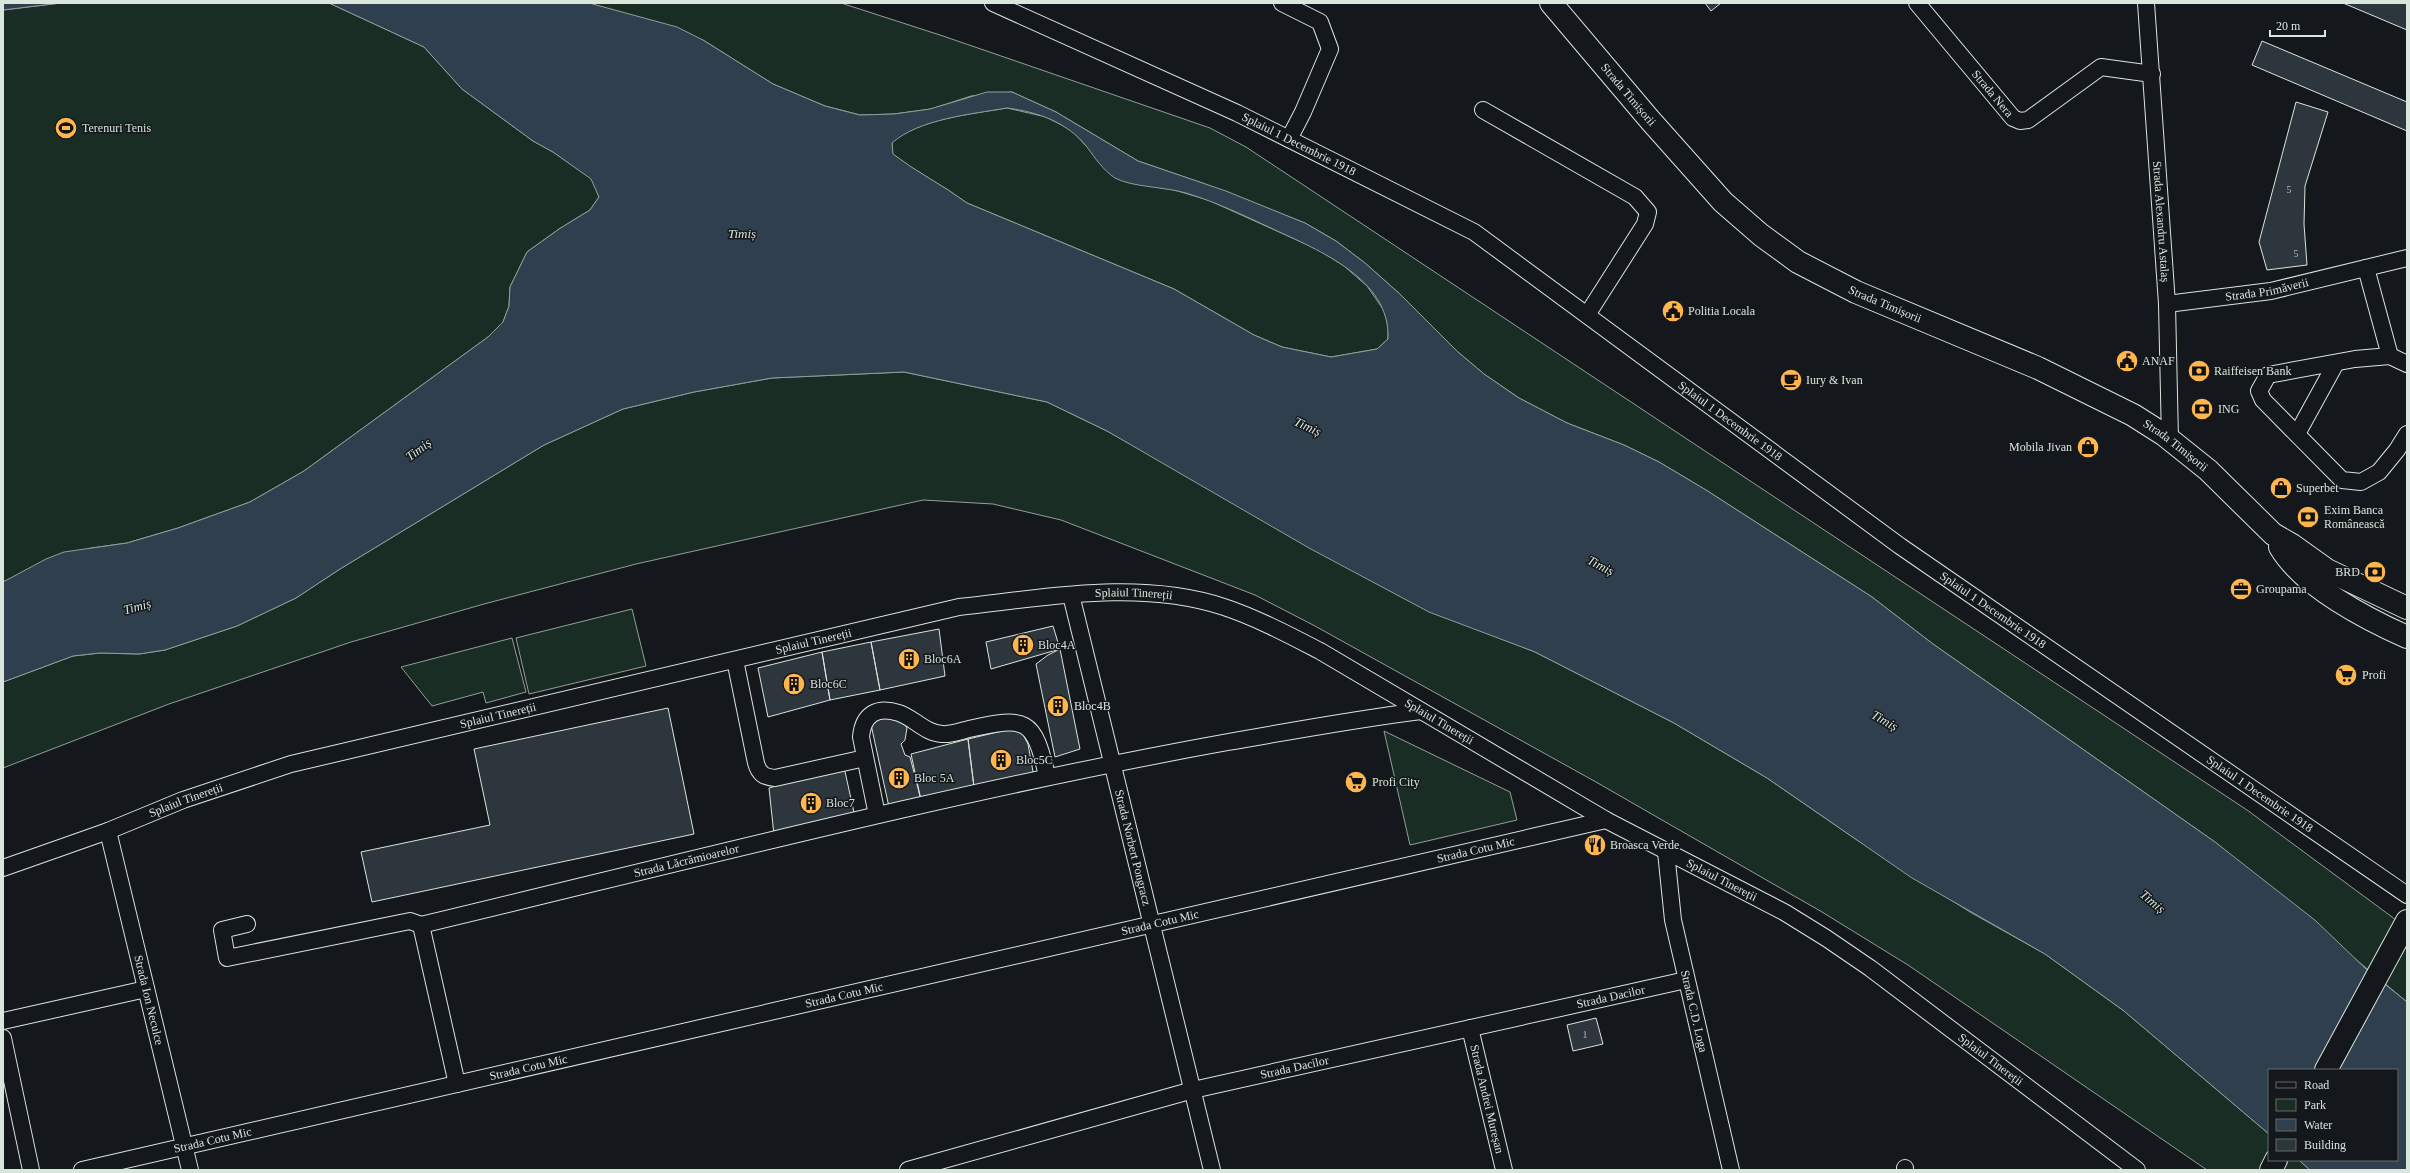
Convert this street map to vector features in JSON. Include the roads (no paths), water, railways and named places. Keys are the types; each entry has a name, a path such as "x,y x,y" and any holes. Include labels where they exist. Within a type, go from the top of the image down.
{"main road":[{"name":"Strada Timișorii","path":"1552,3 1650,120 1724,202 1761,235 1798,262 1856,292 2038,368 2133,415 2170,440 2208,470 2273,534 2292,544 2327,570 2407,608"},
{"name":"Strada Timișorii","path":"2273,534 2285,556 2323,591 2407,637"},
{"path":"2327,1069 2404,925"},
{"path":"2271,1170 2276,1161"}],"street":[{"name":"Splaiul 1 Decembrie 1918","path":"993,3 1237,113 1474,232 1900,546 2407,895"},
{"path":"1282,3 1320,22 1330,49 1303,112 1289,139"},
{"name":"Strada Nera","path":"1917,3 2013,118 2020,121 2028,120 2101,67 2152,74"},
{"name":"Strada Alexandru Astalaș","path":"2146,3 2167,304 2170,440"},
{"path":"1483,110 1635,197 1648,212 1645,224 1587,316"},
{"name":"Strada Primăverii","path":"2167,304 2271,291 2407,258"},
{"path":"2366,268 2390,356"},
{"path":"2407,364 2390,356 2355,358 2336,363 2268,375 2259,391 2263,400 2342,480 2362,482 2379,472 2397,450 2407,434"},
{"path":"2297,434 2336,363"},
{"name":"Splaiul Tinereții","path":"3,868 108,831 183,800 291,764 959,607 1071,595 1118,593 1170,596 1223,607 1272,627 1320,651 1606,820 1784,912 1850,954 2136,1170"},
{"name":"Strada Norbert Pongracz","path":"1071,595 1212,1170"},
{"path":"735,660 758,772 766,777 775,778 865,758"},
{"path":"877,815 861,737 862,725 871,714 884,711 900,714 930,732 944,735 1003,721 1019,722 1032,730 1041,751 1047,776"},
{"name":"Strada Lăcrămioarelor","path":"420,925 877,815 1047,776 1365,718 1421,711"},
{"name":"Strada Cotu Mic","path":"82,1170 1606,820"},
{"name":"Strada Ion Neculce","path":"108,831 190,1170"},
{"name":"Strada C.D. Loga","path":"1666,852 1673,920 1731,1170"},
{"path":"247,924 222,930 228,958 410,921 420,925 457,1084"},
{"name":"Strada Dacilor","path":"908,1170 1193,1090 1686,980"},
{"path":"3,1021 146,989"},
{"name":"Strada Andrei Mureșan","path":"1470,1028 1504,1170"},
{"path":"3,1038 31,1170"}],"water":[{"path":"3,3 61,3 3,10"},
{"name":"Timiș","path":"329,3 589,3 677,27 703,40 773,84 825,106 860,115 894,114 930,109 987,92 1012,92 1056,112 1138,161 1226,191 1305,223 1336,241 1365,263 1401,295 1458,352 1484,374 1519,398 1567,423 1624,445 1659,462 1706,490 1872,597 1933,644 2215,842 2316,921 2366,969 2407,1002 2407,1170 2310,1170 2300,1161 2398,1161 2398,1069 2268,1069 2268,1133 2124,1011 2045,954 1912,878 1767,778 1674,723 1535,652 1429,612 1309,548 1107,431 1047,402 904,372 772,378 694,392 623,409 544,445 340,569 296,598 237,626 165,650 139,654 100,653 73,656 3,682 3,582 46,559 64,552 127,543 178,528 250,502 304,471 488,337 503,322 509,306 510,287 527,252 559,229 590,210 599,197 591,179 553,152 533,141 462,89 424,47","holes":["1007,108 1030,112 1051,120 1070,131 1079,138 1103,168 1115,178 1139,185 1178,191 1208,201 1241,214 1330,257 1365,283 1378,299 1386,318 1388,339 1377,349 1331,357 1282,347 1254,335 1174,289 967,203 893,154 892,143 916,128 931,123 962,115"]}],"place":[{"name":"Terenuri Tenis","path":"66,128"},
{"name":"Politia Locala","path":"1673,311"},
{"name":"ANAF","path":"2127,361"},
{"name":"Raiffeisen Bank","path":"2199,371"},
{"name":"Iury & Ivan","path":"1791,380"},
{"name":"ING","path":"2202,409"},
{"name":"Mobila Jivan","path":"2088,447"},
{"name":"Superbet","path":"2281,488"},
{"name":"Exim Banca Românească","path":"2308,517"},
{"name":"BRD","path":"2375,572"},
{"name":"Groupama","path":"2241,589"},
{"name":"Bloc4A","path":"1023,645"},
{"name":"Bloc6A","path":"909,659"},
{"name":"Profi","path":"2346,675"},
{"name":"Bloc6C","path":"794,684"},
{"name":"Bloc4B","path":"1058,706"},
{"name":"Bloc5C","path":"1001,760"},
{"name":"Bloc 5A","path":"899,778"},
{"name":"Profi City","path":"1356,782"},
{"name":"Bloc7","path":"811,803"},
{"name":"Broasca Verde","path":"1595,845"}]}
